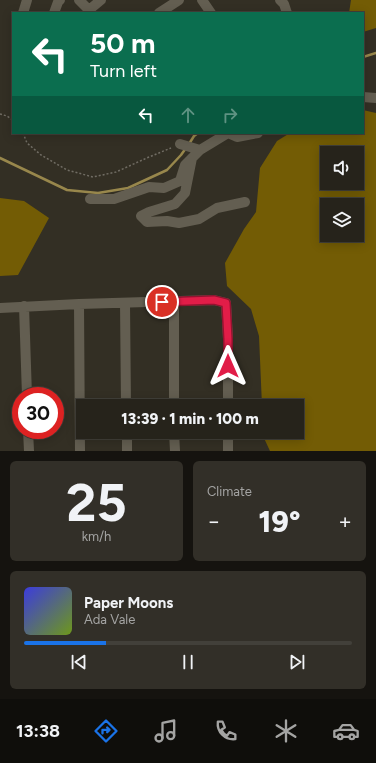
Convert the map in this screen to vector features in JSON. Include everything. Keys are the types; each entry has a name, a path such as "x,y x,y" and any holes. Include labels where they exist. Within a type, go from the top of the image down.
{"street":[{"path":"23,12 27,0"},
{"path":"54,12 60,0"},
{"path":"79,0 89,10 101,0"},
{"path":"160,12 178,0"},
{"path":"202,0 210,12"},
{"path":"280,0 284,4 287,12"},
{"path":"364,97 376,98"},
{"path":"90,199 114,199 149,187 164,188 180,181 186,165 195,152 226,134"},
{"path":"230,134 237,137 253,134"},
{"path":"181,145 195,152"},
{"path":"195,152 185,193 175,204 141,216 147,222 167,221 179,223 199,219 217,208 245,202"},
{"path":"0,308 214,300 226,303 228,339 228,399"},
{"path":"174,302 174,399"},
{"path":"125,303 126,399"},
{"path":"79,304 80,451"},
{"path":"24,306 27,387"},
{"path":"28,439 29,451"},
{"path":"127,439 127,451"},
{"path":"174,439 174,451"},
{"path":"228,439 228,451"}],"path":[{"path":"0,114 12,119"},
{"path":"23,134 27,143 41,155 68,170 93,177 116,172 181,145"}],"shaded area":[{"path":"351,0 376,0 376,28 364,32 364,12 349,12"},
{"path":"364,110 376,113 376,451 270,451 264,439 304,439 304,399 262,399 259,336 251,309 227,286 225,263 244,229 256,212 260,168 277,141 288,134 364,134"},
{"path":"0,198 24,201 49,218 18,275 0,276"}],"waterway":[{"path":"364,57 376,53"},
{"path":"189,144 197,134"},
{"path":"0,158 67,190 98,193 128,188 167,170 186,148"}],"route":[{"path":"162,302 214,300 226,303 228,366"}]}
